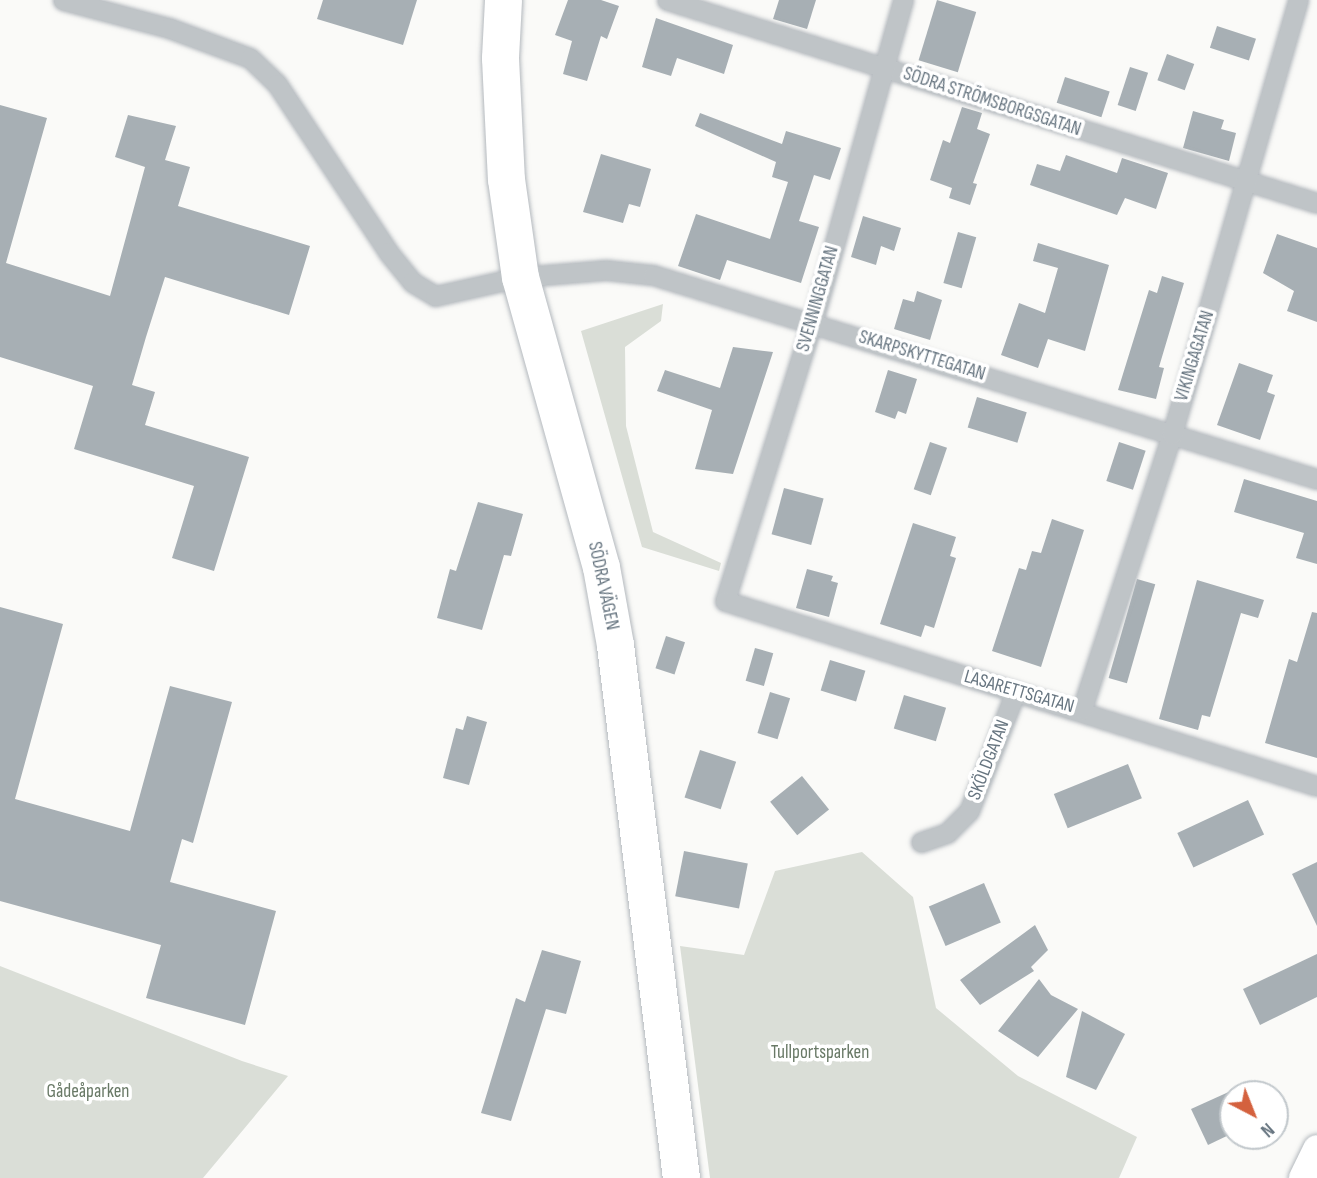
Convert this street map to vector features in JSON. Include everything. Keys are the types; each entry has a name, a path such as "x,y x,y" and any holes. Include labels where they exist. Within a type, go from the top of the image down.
{"highway":[{"name":"SÖDRA VÄGEN","path":"503,0 500,58 506,179 520,277 601,567 615,645 681,1178"}],"main road":[{"path":"1303,1178 1317,1149"}],"street":[{"name":"SKARPSKYTTEGATAN","path":"63,0 169,28 250,58 277,84 388,253 423,290 446,296 520,277 606,270 653,275 1317,480"},
{"name":"SÖDRA STRÖMSBORGSGATAN","path":"667,0 1317,203"},
{"name":"SVENNINGGATAN","path":"727,597 812,323 903,0"},
{"name":"VIKINGAGATAN","path":"1082,709 1171,435 1298,0"},
{"name":"LASARETTSGATAN","path":"727,597 725,601 1015,693 1082,709 1317,786"},
{"name":"SKÖLDGATAN","path":"921,842 947,833 969,811 1015,693"}],"green space":[{"path":"663,304 661,321 625,347 626,426 653,532 721,563 719,571 642,547 581,331"},
{"name":"Tullportsparken","path":"862,852 913,897 936,1008 1018,1076 1137,1137 1119,1178 710,1178 680,946 744,955 775,871"},
{"name":"Gådeåparken","path":"0,966 242,1061 288,1076 203,1178 0,1178"}],"building":[{"path":"323,0 417,0 403,45 317,19"},
{"path":"568,0 601,0 619,6 607,39 601,36 587,81 563,74 572,41 555,35"},
{"path":"779,0 816,0 807,29 773,19"},
{"path":"937,0 976,12 958,72 919,60"},
{"path":"656,18 733,45 724,74 677,58 671,76 642,67"},
{"path":"1217,26 1256,39 1249,61 1210,48"},
{"path":"1167,54 1194,64 1185,90 1157,80"},
{"path":"1130,67 1148,73 1136,111 1118,105"},
{"path":"1065,77 1110,92 1101,117 1057,103"},
{"path":"0,105 47,118 6,263 110,296 145,167 115,157 128,115 176,126 165,160 190,167 178,206 310,246 289,315 165,277 146,337 132,385 155,392 145,425 249,457 214,571 172,558 194,486 74,449 93,386 0,357"},
{"path":"962,107 982,113 977,129 990,134 973,183 977,184 970,205 949,198 952,188 930,180 943,140 950,143"},
{"path":"1193,111 1224,120 1221,129 1236,133 1229,161 1183,148"},
{"path":"700,113 782,144 786,131 841,148 830,180 814,175 799,221 819,227 801,283 727,260 720,280 678,266 696,214 770,239 788,182 772,177 776,162 695,126"},
{"path":"601,154 651,169 640,207 629,204 623,223 583,212"},
{"path":"1066,155 1117,173 1122,158 1168,173 1156,209 1125,198 1117,215 1030,185 1037,164 1060,171"},
{"path":"863,216 901,228 894,251 881,246 876,265 851,257"},
{"path":"958,232 976,237 962,288 943,283"},
{"path":"1277,234 1317,248 1317,322 1287,311 1294,291 1263,273"},
{"path":"1038,243 1109,265 1085,351 1048,339 1038,368 1001,355 1019,303 1045,313 1058,268 1033,261"},
{"path":"1162,276 1184,283 1159,367 1164,368 1156,399 1118,390 1149,290 1157,293"},
{"path":"917,291 942,300 930,340 894,329 903,299 914,302"},
{"path":"733,347 773,352 733,474 695,469 712,410 657,391 665,370 720,388"},
{"path":"1239,363 1273,375 1267,392 1275,395 1260,440 1217,425"},
{"path":"888,370 917,379 906,414 898,411 895,419 875,412"},
{"path":"977,397 1027,412 1017,443 968,428"},
{"path":"930,442 947,448 931,495 914,489"},
{"path":"1119,442 1146,451 1133,490 1106,481"},
{"path":"1244,479 1317,501 1317,564 1296,558 1304,533 1234,512"},
{"path":"784,488 824,499 811,545 772,534"},
{"path":"478,502 523,514 511,556 504,555 482,630 437,618 450,569 456,571"},
{"path":"1052,519 1084,530 1041,667 992,651 1019,568 1026,570 1032,551 1041,553"},
{"path":"913,523 956,537 950,556 956,558 934,628 925,625 921,637 880,624"},
{"path":"807,569 833,576 831,581 838,583 829,617 796,608"},
{"path":"1137,579 1155,584 1127,683 1109,678"},
{"path":"1197,580 1264,600 1258,618 1241,613 1210,717 1202,715 1198,730 1159,719"},
{"path":"0,607 63,624 15,799 130,831 170,686 232,702 193,843 182,839 170,882 276,911 245,1025 146,998 161,945 0,901"},
{"path":"1312,612 1317,613 1317,758 1265,743 1289,659 1297,662"},
{"path":"666,636 685,642 675,675 655,668"},
{"path":"755,648 773,653 764,686 746,681"},
{"path":"830,660 865,671 856,701 821,691"},
{"path":"770,692 790,698 778,739 757,733"},
{"path":"904,695 946,708 936,741 894,728"},
{"path":"467,716 487,722 469,785 443,778 456,728 463,730"},
{"path":"700,750 736,762 721,809 685,798"},
{"path":"1128,764 1142,798 1068,828 1054,794"},
{"path":"802,776 829,809 797,835 770,802"},
{"path":"1248,800 1264,834 1193,867 1177,833"},
{"path":"684,851 748,863 739,909 675,896"},
{"path":"1317,862 1317,926 1292,874"},
{"path":"984,883 1001,923 946,946 929,906"},
{"path":"1035,925 1048,950 1031,967 1034,971 980,1005 960,980"},
{"path":"542,950 581,961 566,1014 546,1009 511,1121 481,1113 516,998 525,1002"},
{"path":"1317,954 1317,997 1260,1025 1243,989"},
{"path":"1039,979 1051,995 1078,1009 1038,1057 998,1031"},
{"path":"1082,1011 1125,1034 1096,1090 1066,1077"},
{"path":"1219,1096 1219,1140 1208,1145 1191,1109"}]}
